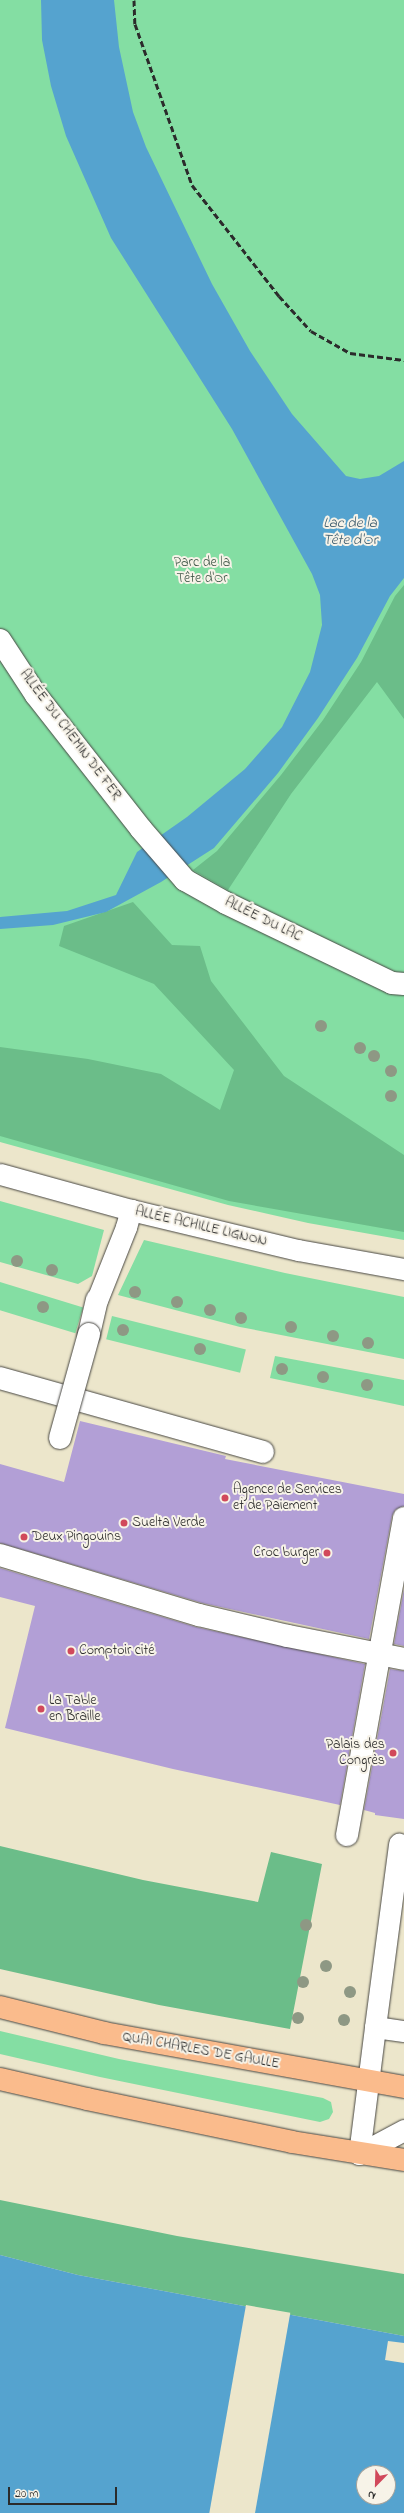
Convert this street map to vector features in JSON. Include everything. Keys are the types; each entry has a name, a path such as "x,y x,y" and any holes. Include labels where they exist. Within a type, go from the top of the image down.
{"main road":[{"name":"QUAI CHARLES DE GAULLE","path":"0,2006 104,2033 404,2087"},
{"path":"0,2079 87,2100 359,2154 404,2160"}],"street":[{"name":"ALLÉE DU CHEMIN DE FER","path":"0,640 36,695 145,833"},
{"name":"ALLÉE DU LAC","path":"145,833 185,880 226,903 385,979 404,984"},
{"path":"60,1438 89,1334 96,1300"},
{"path":"0,1378 263,1452"},
{"path":"347,1835 381,1654 404,1518"},
{"path":"0,1555 199,1615 288,1636 404,1658"}],"lane":[{"name":"ALLÉE ACHILLE LIGNON","path":"0,1174 131,1210 298,1250 404,1269"},
{"path":"96,1300 126,1227 131,1210"},
{"path":"359,2154 367,2081 400,1844"},
{"path":"375,2027 404,2031"},
{"path":"359,2154 404,2130"}],"green space":[{"name":"Parc de la Tête d'Or","path":"0,0 404,0 404,1240 308,1223 228,1205 0,1142"},
{"path":"404,585 404,719 377,682 291,794 228,890 193,870 217,851 281,775 323,720 361,662 395,596"},
{"path":"133,902 172,945 200,946 211,981 284,1076 404,1155 404,1232 229,1201 0,1136 0,1047 88,1059 161,1074 220,1110 234,1070 154,984 59,946 64,926"},
{"path":"0,1201 104,1230 92,1276 78,1284 0,1262"},
{"path":"144,1240 285,1273 404,1297 404,1359 240,1327 118,1295"},
{"path":"0,1282 83,1307 75,1333 0,1310"},
{"path":"112,1316 246,1349 240,1373 106,1339"},
{"path":"275,1356 404,1380 404,1406 270,1378"},
{"path":"0,1846 143,1880 258,1902 271,1852 322,1864 290,2029 159,2005 0,1969"},
{"path":"0,2031 119,2059 323,2098 331,2102 333,2112 329,2119 320,2122 100,2077 0,2054"},
{"path":"0,2200 177,2236 404,2274 404,2336 78,2275 0,2255"}],"water":[{"name":"Lac de la Tête d'Or","path":"41,0 114,0 119,47 133,112 146,147 212,284 250,351 292,414 346,476 360,479 379,476 404,461 404,578 390,596 357,658 318,718 278,773 214,848 161,882 106,912 53,925 0,929 0,917 67,911 116,895 137,852 187,817 245,769 282,727 310,672 322,625 320,595 312,574 232,429 111,238 66,136 51,86 42,40"},
{"path":"0,2255 78,2275 404,2336 404,2513 0,2513"}],"pier":[{"path":"246,2305 290,2313 255,2513 209,2513"},
{"path":"388,2341 404,2343 404,2363 385,2360"}],"building":[{"path":"80,1421 226,1456 225,1459 404,1494 404,1506 395,1510 392,1516 369,1639 202,1603 0,1543 0,1464 64,1482"},
{"path":"0,1568 196,1627 365,1664 340,1805 173,1769 5,1728 35,1606 0,1597"},
{"path":"404,1589 404,1646 394,1644"},
{"path":"390,1669 404,1671 404,1819 375,1815 375,1813 364,1810"}],"railway":[{"path":"134,0 135,24 192,185 279,296 311,331 350,353 404,360"}],"place":[{"name":"Agence de Services et de Paiement","path":"225,1498"},
{"name":"Suelta Verde","path":"124,1523"},
{"name":"Deux Pingouins","path":"24,1537"},
{"name":"Croc burger","path":"327,1553"},
{"name":"Comptoir cité","path":"71,1651"},
{"name":"La Table en Braille","path":"41,1709"},
{"name":"Palais des Congrès","path":"393,1753"}]}
